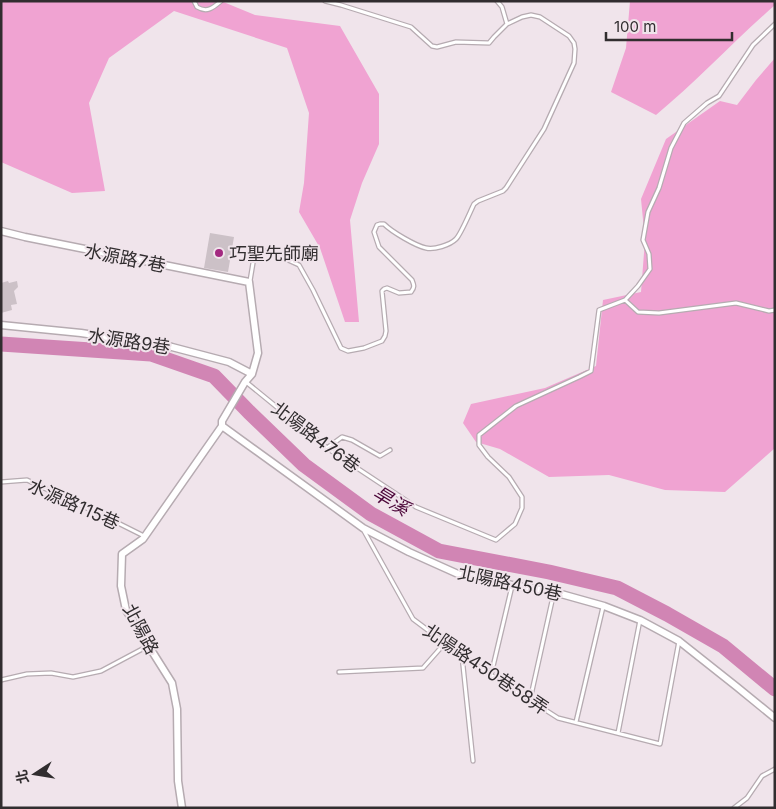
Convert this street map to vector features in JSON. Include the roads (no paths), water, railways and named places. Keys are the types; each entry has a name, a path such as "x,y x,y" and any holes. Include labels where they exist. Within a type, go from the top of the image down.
{"street":[{"name":"水源路7巷","path":"1,231 249,282"},
{"path":"245,382 252,374 258,353 249,282"},
{"name":"水源路9巷","path":"1,325 81,333 172,347 228,362 252,374"},
{"name":"北陽路","path":"182,808 178,781 177,709 174,691 172,683 126,610 121,586 122,554 142,539 222,423 245,382"},
{"name":"北陽路450巷","path":"222,423 363,528 409,552 458,574 554,592 604,606 640,620 679,641 775,718"}],"lane":[{"path":"194,1 199,8 208,10 214,8 221,1"},
{"path":"249,282 255,252 264,251 277,255 299,266 313,290 341,348 348,351 364,348 382,341 386,331 382,291 387,288 399,293 412,292 414,285 412,280 378,247 374,232 377,225 384,224 413,243 426,248 449,244 456,239 474,204 506,188 544,129 574,63 575,49 572,39 540,18 531,15 506,24 489,44 456,42 437,47 432,46 410,28 325,1"},
{"path":"497,1 502,7 506,24"},
{"path":"775,24 753,45 719,96 707,103 684,123 671,148 659,188 648,212 643,240 649,254 650,270 625,300 638,312 659,313 736,303 769,311 775,310"},
{"name":"北陽路476巷","path":"245,382 327,448 416,507 496,540 515,524 522,508 522,497 509,477 479,446 479,435 516,406 591,371 599,310 625,300"},
{"path":"327,448 342,437 352,440 380,456 390,450"},
{"name":"水源路115巷","path":"1,482 27,480 144,536"},
{"name":"北陽路450巷58弄","path":"363,528 413,619 491,676 558,718 660,744 679,641"},
{"path":"491,676 512,585"},
{"path":"530,700 554,592"},
{"path":"576,722 604,606"},
{"path":"618,733 640,620"},
{"path":"339,672 423,668 445,644"},
{"path":"1,680 27,674 51,673 73,677 101,672 148,645"},
{"path":"462,656 473,761"},
{"path":"734,808 747,798 762,776 775,769"}],"waterway":[{"name":"旱溪","path":"1,344 151,354 214,376 304,465 371,514 439,551 549,572 617,588 723,646 775,689"}],"place":[{"name":"巧聖先師廟","path":"219,253"}]}
